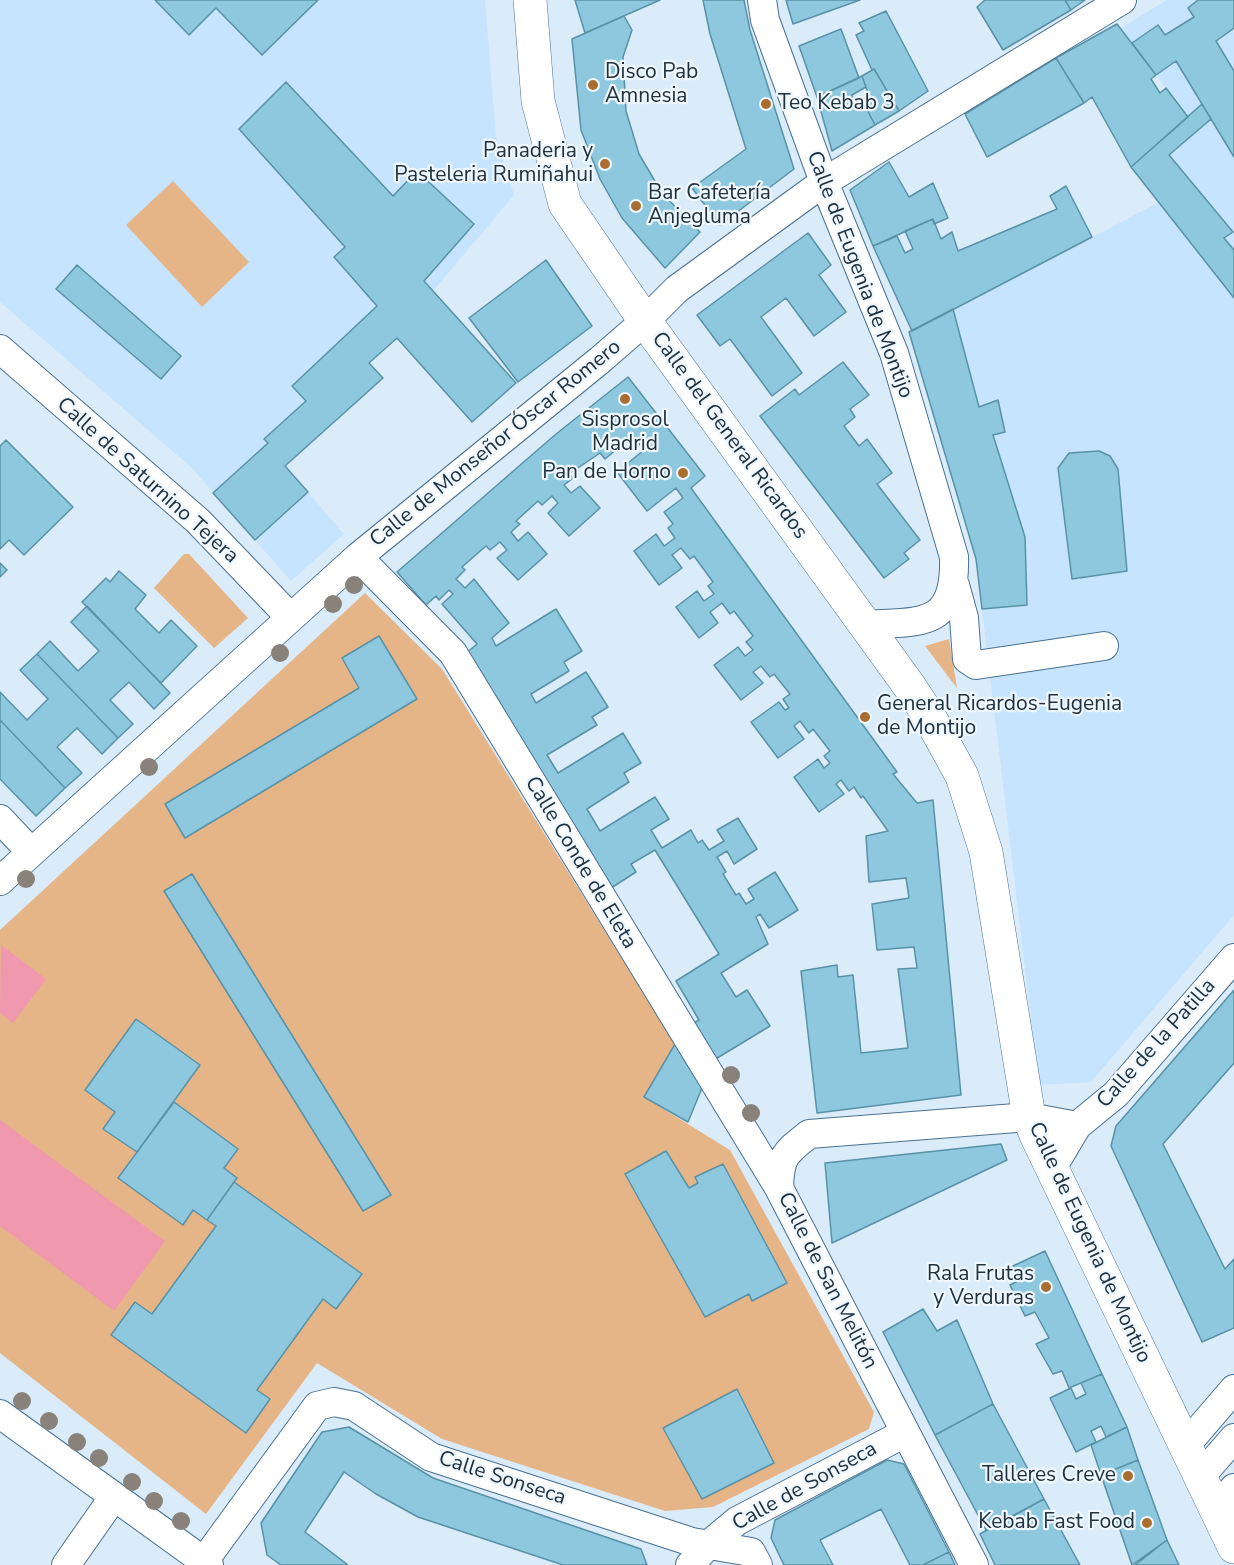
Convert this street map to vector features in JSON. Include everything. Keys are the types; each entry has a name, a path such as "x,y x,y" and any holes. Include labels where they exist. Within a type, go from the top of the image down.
{"main road":[{"name":"Calle del General Ricardos","path":"530,0 538,101 565,204 645,321 929,716 962,776 987,852"},
{"name":"Calle de Eugenia de Montijo","path":"987,852 1029,1117 1200,1477 1225,1498 1234,1547"}],"street":[{"name":"Calle de Eugenia de Montijo","path":"762,0 765,20 824,182 894,353 954,557 955,585 964,618 967,659 976,665 1104,646"},
{"name":"Calle de Monseñor Óscar Romero","path":"0,881 358,557 645,321 677,289 824,182 1122,0"},
{"name":"Calle de Saturnino Tejera","path":"5,363 198,522 290,617"},
{"name":"Calle Conde de Eleta","path":"358,557 453,653 698,1059 779,1188"},
{"path":"864,625 925,621 943,609 955,585"},
{"path":"0,819 31,852"},
{"name":"Calle de la Patilla","path":"1052,1168 1077,1126 1116,1094 1234,958"},
{"path":"1029,1117 1077,1126"},
{"name":"Calle de San Melitón","path":"974,1565 779,1188 779,1168 784,1154 809,1134 1029,1117"},
{"path":"1185,1446 1234,1389"},
{"name":"Calle Sonseca","path":"207,1563 316,1406 334,1402 354,1406 431,1457 699,1555 751,1552 758,1565"},
{"path":"0,1414 113,1498 207,1563"},
{"name":"Calle de Sonseca","path":"699,1555 736,1521 905,1433"},
{"path":"1200,1477 1234,1438"},
{"path":"66,1565 113,1498"}],"shaded area":[{"path":"0,0 485,0 496,137 514,195 433,291 516,383 472,422 397,338 369,363 383,378 285,466 344,534 291,581 192,468 0,302"},
{"path":"1167,0 1234,0 1234,915 1091,1082 1039,1085 976,559 909,332 1158,203 1131,167 1188,117 1121,28"},
{"path":"173,181 249,262 202,307 126,225"},
{"path":"184,554 189,554 248,618 214,648 154,588"},
{"path":"365,593 442,669 675,1044 644,1097 730,1150 874,1412 869,1429 713,1507 665,1511 442,1439 317,1363 206,1514 0,1353 0,930"},
{"path":"949,639 957,688 925,646"},
{"path":"1,945 46,979 13,1023 0,1013"},
{"path":"0,1120 165,1241 114,1311 0,1226"}],"building":[{"path":"155,0 318,0 262,55 216,8 189,35"},
{"path":"575,0 660,0 585,33"},
{"path":"703,0 744,0 750,30 794,169 720,225 692,188 746,149 710,34"},
{"path":"786,0 860,0 793,24"},
{"path":"985,0 1065,0 1071,10 1003,50 977,7"},
{"path":"1065,0 1085,0 1071,10"},
{"path":"1198,0 1234,0 1234,28 1216,41 1234,71 1234,157 1176,61 1156,75 1132,43 1158,25 1165,35 1194,17 1188,8"},
{"path":"886,11 928,91 899,111 874,69 872,70 856,35 864,31 859,23"},
{"path":"624,16 632,30 623,57 626,111 639,154 662,193 700,232 665,268 622,218 600,179 581,130 572,39"},
{"path":"1117,24 1156,75 1151,79 1160,93 1166,88 1188,117 1131,167 1092,97 1084,103 1056,58"},
{"path":"841,29 859,78 817,97 799,46"},
{"path":"1056,58 1084,103 987,157 965,114"},
{"path":"874,69 899,111 875,125 863,102 869,96 862,76"},
{"path":"862,76 866,87 852,95 854,105 863,102 875,125 832,151 817,97"},
{"path":"286,82 393,196 417,171 474,224 424,281 516,383 472,422 397,338 369,363 383,378 285,466 308,492 255,540 213,493 268,443 264,439 306,401 292,386 377,306 334,257 345,247 239,129"},
{"path":"1202,104 1211,119 1169,155 1233,232 1224,238 1234,250 1234,298 1131,167"},
{"path":"889,162 909,197 933,183 948,218 934,224 933,219 873,246 850,190"},
{"path":"1066,186 1092,237 912,331 873,246 897,236 905,253 913,249 905,231 933,219 941,239 952,232 958,251 1057,209 1050,196"},
{"path":"808,233 831,265 819,275 846,312 814,336 786,298 761,317 802,373 772,396 730,339 720,346 697,315"},
{"path":"546,260 592,326 518,382 469,318"},
{"path":"77,265 181,356 161,379 56,289"},
{"path":"953,309 979,407 998,400 1005,432 993,435 1025,537 1027,605 982,609 976,559 909,332"},
{"path":"843,362 869,395 850,409 855,417 844,426 859,446 867,439 892,473 877,484 920,540 904,553 909,559 884,578 760,416 795,389 799,395"},
{"path":"628,377 705,476 691,488 897,772 893,774 917,803 933,800 961,1095 817,1113 801,971 837,965 838,977 853,975 861,1053 908,1048 898,969 917,968 914,947 877,950 872,904 909,898 906,878 869,882 866,836 888,831 854,787 849,791 841,780 836,784 844,794 819,812 794,777 818,759 824,768 830,763 824,756 830,751 813,729 809,733 800,721 794,726 804,739 778,758 751,722 779,702 785,710 789,708 783,699 790,694 774,674 770,677 761,666 753,672 763,683 741,700 714,665 738,647 745,656 753,650 746,642 753,636 734,611 730,614 722,603 710,612 718,623 699,638 676,607 697,591 704,601 714,594 708,586 713,582 694,556 690,559 681,548 672,555 682,568 659,585 634,551 656,534 664,546 675,538 668,528 673,524 664,512 683,498 676,488 647,511 617,472 644,450 633,436 605,459 600,453 569,474 573,478 564,485 571,493 580,486 600,508 569,536 548,513 558,503 552,496 542,505 538,501 516,521 520,524 511,532 518,541 528,532 547,554 518,580 497,558 507,550 500,542 490,550 486,546 462,567 465,570 456,579 465,588 474,579 509,623 492,638 496,646 556,609 582,651 564,662 569,671 531,694 536,703 586,672 608,707 592,717 597,725 547,755 558,773 623,733 641,763 624,773 629,782 587,809 600,831 655,797 669,819 651,830 662,848 691,830 698,843 702,840 709,850 724,841 717,830 738,818 757,849 734,864 727,851 717,857 726,872 723,874 736,895 739,893 746,904 754,899 748,889 775,872 798,910 769,928 760,914 756,917 768,944 721,973 736,997 747,990 770,1026 709,1063 687,1027 699,1020 676,981 719,954 655,850 631,864 636,872 608,890 464,655 477,644 442,604 453,594 449,590 439,600 436,596 426,605 397,572 556,434"},
{"path":"6,440 73,507 24,555 9,540 0,549 0,446"},
{"path":"1099,451 1110,456 1118,469 1127,571 1072,579 1058,468 1069,453"},
{"path":"0,563 7,570 0,577"},
{"path":"119,571 146,595 135,609 159,633 171,620 197,646 161,683 82,602 106,578 110,582"},
{"path":"87,606 170,693 154,709 129,682 110,700 133,724 118,738 37,654 50,641 78,671 99,651 71,622"},
{"path":"379,636 417,699 185,838 165,804 359,688 342,658"},
{"path":"37,654 118,738 102,754 77,728 57,747 82,773 65,788 0,720 0,692 27,720 48,699 20,670"},
{"path":"0,720 65,788 36,816 0,779"},
{"path":"192,874 391,1195 363,1211 164,891"},
{"path":"1234,990 1234,1063 1163,1144 1225,1269 1234,1259 1234,1328 1202,1342 1111,1146 1116,1126"},
{"path":"136,1019 200,1065 137,1152 103,1129 115,1112 85,1090"},
{"path":"675,1044 702,1088 688,1122 644,1097"},
{"path":"174,1102 238,1149 224,1168 237,1178 207,1220 193,1210 183,1225 118,1178"},
{"path":"1001,1144 1007,1160 832,1243 825,1163"},
{"path":"666,1151 689,1188 698,1183 695,1177 723,1164 787,1283 752,1301 749,1294 705,1317 625,1174"},
{"path":"234,1182 362,1274 336,1309 323,1299 257,1390 270,1399 246,1433 111,1335 135,1302 152,1314 216,1226 207,1220"},
{"path":"1045,1251 1102,1374 1069,1388 1062,1371 1053,1374 1036,1344 1049,1338 1035,1312 1025,1316 1010,1285 1020,1280 1013,1266"},
{"path":"923,1309 937,1331 957,1320 993,1404 935,1435 883,1332"},
{"path":"1102,1374 1127,1427 1106,1437 1101,1426 1091,1431 1096,1442 1076,1452 1050,1398 1071,1388 1076,1399 1086,1394 1081,1383"},
{"path":"737,1389 774,1463 702,1499 663,1428"},
{"path":"993,1404 1044,1499 986,1530 935,1435"},
{"path":"349,1427 433,1478 641,1549 647,1565 563,1565 418,1517 376,1494 344,1472 305,1532 348,1565 281,1565 267,1555 261,1523 322,1432"},
{"path":"1127,1427 1138,1460 1101,1475 1091,1445"},
{"path":"887,1460 904,1464 949,1552 923,1565 910,1565 881,1509 820,1540 833,1565 784,1565 771,1538 775,1520"},
{"path":"1138,1460 1167,1540 1132,1565 1101,1475"},
{"path":"1044,1499 1080,1565 995,1565 980,1534"},
{"path":"1167,1540 1179,1565 1135,1565"},
{"path":"949,1552 955,1565 923,1565"}],"place":[{"name":"Disco Pab Amnesia","path":"593,85"},
{"name":"Teo Kebab 3","path":"766,104"},
{"name":"Panaderia y Pasteleria Rumiñahui","path":"605,164"},
{"name":"Bar Cafetería Anjegluma","path":"636,206"},
{"name":"Sisprosol Madrid","path":"625,399"},
{"name":"Pan de Horno","path":"683,473"},
{"name":"General Ricardos-Eugenia de Montijo","path":"865,717"},
{"name":"Rala Frutas y Verduras","path":"1046,1287"},
{"name":"Talleres Creve","path":"1128,1476"},
{"name":"Kebab Fast Food","path":"1147,1523"}]}
